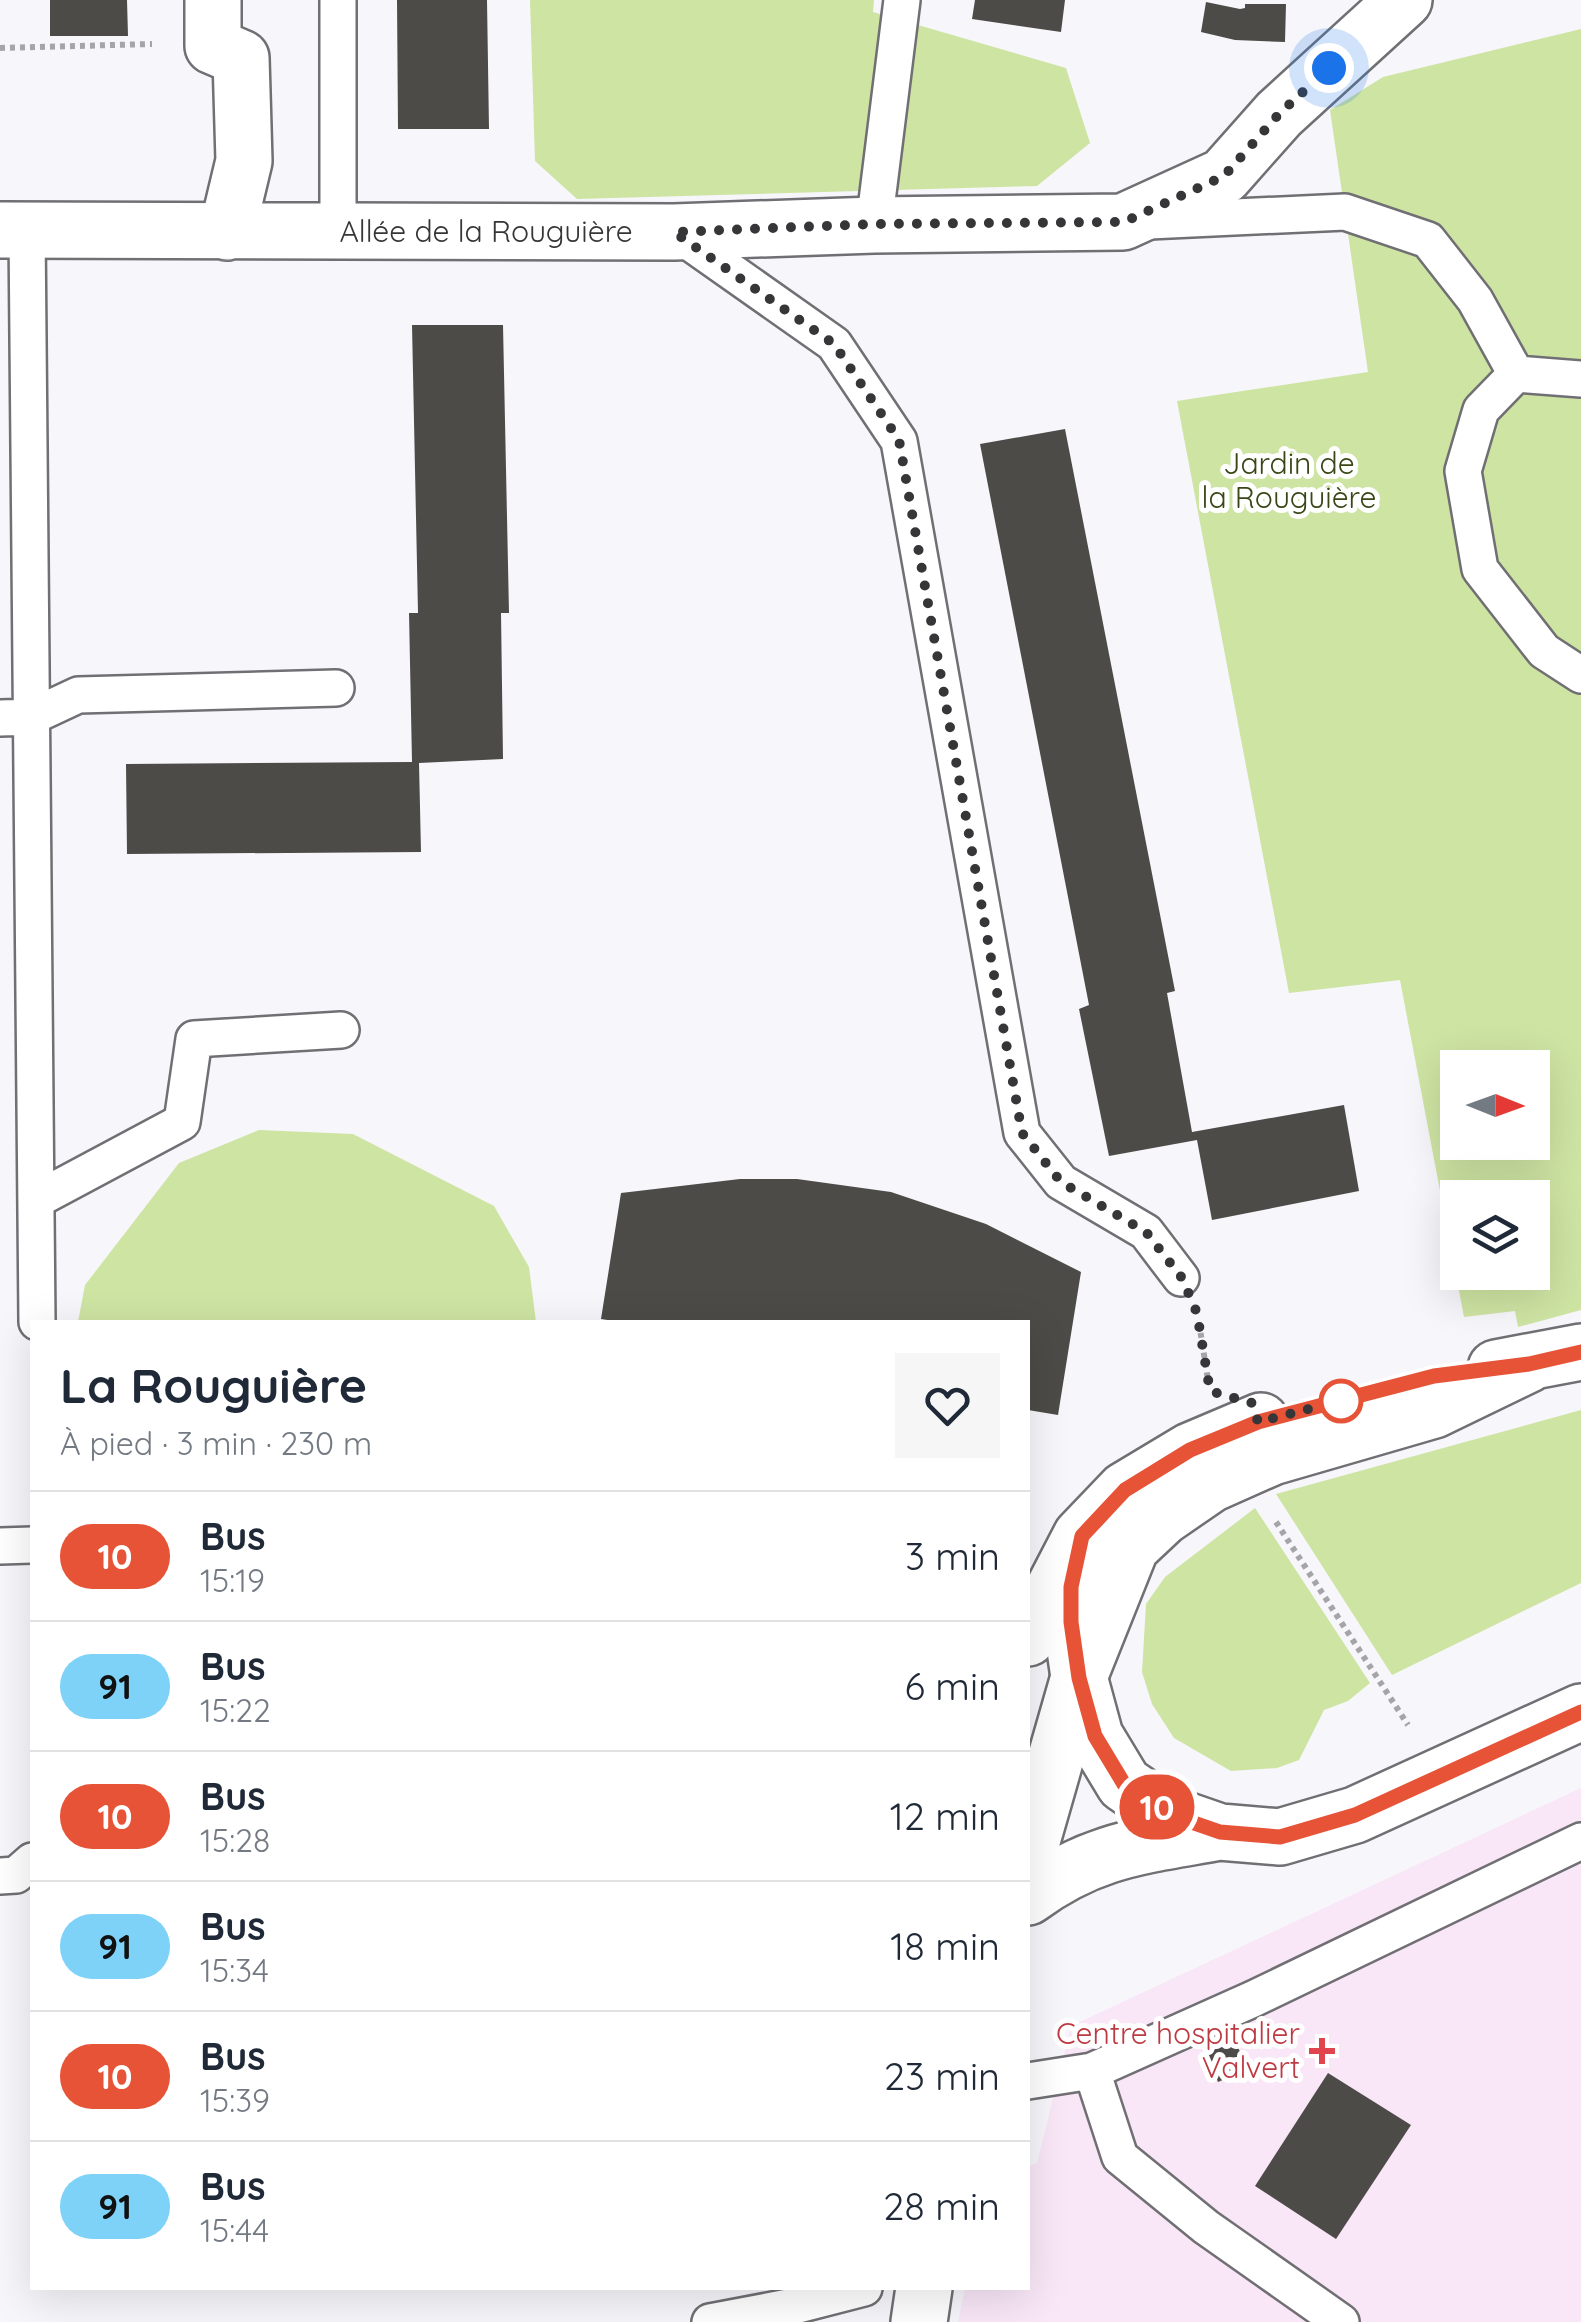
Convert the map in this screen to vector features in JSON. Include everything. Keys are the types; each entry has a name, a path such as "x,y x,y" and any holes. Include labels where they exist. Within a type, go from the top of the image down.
{"street":[{"path":"213,0 214,46 241,58 244,161 227,232"},
{"name":"Allée de la Rouguière","path":"9,218 227,232 674,232 874,224 1124,222 1224,176 1279,114 1404,0"},
{"path":"1030,1634 1082,1536 1125,1490 1190,1450 1265,1439 1434,1376 1555,1358"},
{"path":"1030,1848 1079,1678 1131,1547 1265,1439"},
{"path":"1082,1536 1071,1587 1071,1622 1079,1678 1095,1736 1124,1784 1168,1814 1220,1832 1280,1837 1355,1815 1581,1712"},
{"path":"1030,1896 1082,1862 1118,1850 1220,1832"},
{"path":"920,2322 924,2290"}],"lane":[{"path":"338,0 338,232"},
{"path":"874,224 902,0"},
{"path":"1124,222 1346,212 1428,240 1474,300 1516,374"},
{"path":"9,218 15,717 36,1200 37,1320"},
{"path":"674,232 834,344 899,440 1022,1133 1061,1182 1146,1232 1182,1278"},
{"path":"1516,374 1581,379"},
{"path":"1516,374 1481,410 1463,471 1480,569 1544,651 1581,675"},
{"path":"15,717 78,694 336,688"},
{"path":"36,1200 182,1122 194,1038 341,1030"},
{"path":"0,1546 30,1546"},
{"path":"1030,2081 1092,2071 1253,1999 1581,1842"},
{"path":"0,1876 16,1875 30,1863"},
{"path":"1092,2071 1120,2157 1206,2227 1341,2322"},
{"path":"710,2322 856,2290"}],"path":[{"path":"0,48 153,44"},
{"path":"1182,1278 1197,1313 1210,1391 1252,1403 1282,1482 1256,1493 1380,1679 1438,1778"}],"shaded area":[{"name":"Centre hospitalier Valvert","path":"1581,1788 1581,2322 958,2322 965,2290 1030,2290 1030,2165 1037,2163 1071,2026"}],"green space":[{"path":"530,0 874,0 873,12 1066,68 1090,143 1037,186 577,199 535,161"},
{"name":"Jardin de la Rouguière","path":"1581,29 1581,1310 1518,1327 1515,1311 1464,1317 1459,1290 1550,1290 1550,1180 1440,1180 1440,1191 1400,980 1289,993 1177,401 1368,372 1330,110 1383,77"},
{"path":"259,1130 353,1134 494,1206 529,1267 536,1320 78,1320 85,1285 179,1163"},
{"path":"1581,1410 1581,1583 1392,1675 1276,1494"},
{"path":"1255,1508 1370,1683 1348,1701 1324,1710 1299,1760 1277,1768 1231,1771 1174,1738 1152,1704 1142,1672 1146,1604 1165,1577"}],"building":[{"path":"50,0 127,0 128,36 50,36"},
{"path":"397,0 487,0 489,129 398,129"},
{"path":"975,0 1065,0 1061,32 972,19"},
{"path":"1206,2 1240,9 1245,4 1286,4 1285,42 1235,40 1201,32"},
{"path":"412,325 503,325 509,613 501,613 503,759 419,763 421,852 127,854 126,764 412,762 409,613 418,613"},
{"path":"1065,429 1175,991 1167,993 1192,1132 1344,1105 1359,1191 1212,1220 1197,1140 1109,1156 1079,1009 1089,1005 980,444"},
{"path":"740,1179 797,1179 891,1192 986,1224 1081,1272 1058,1415 1030,1410 1030,1320 601,1319 621,1193"},
{"path":"1235,2041 1248,2069 1218,2082 1206,2053"},
{"path":"1328,2073 1411,2125 1336,2239 1255,2186"}],"bus line":[{"name":"10","path":"1581,1352 1529,1364 1434,1376 1258,1422 1190,1450 1125,1490 1082,1536 1071,1587 1071,1622 1079,1678 1095,1736 1124,1784 1168,1814 1220,1832 1280,1837 1355,1815 1581,1712"}],"place":[{"name":"Centre hospitalier Valvert","path":"1322,2051"}],"route":[{"path":"1329,68 1279,114 1224,176 1124,222 874,224 674,232 834,344 899,440 1022,1133 1061,1182 1146,1232 1182,1278 1197,1313 1210,1391 1252,1403 1258,1422 1356,1397 1341,1401"}]}
